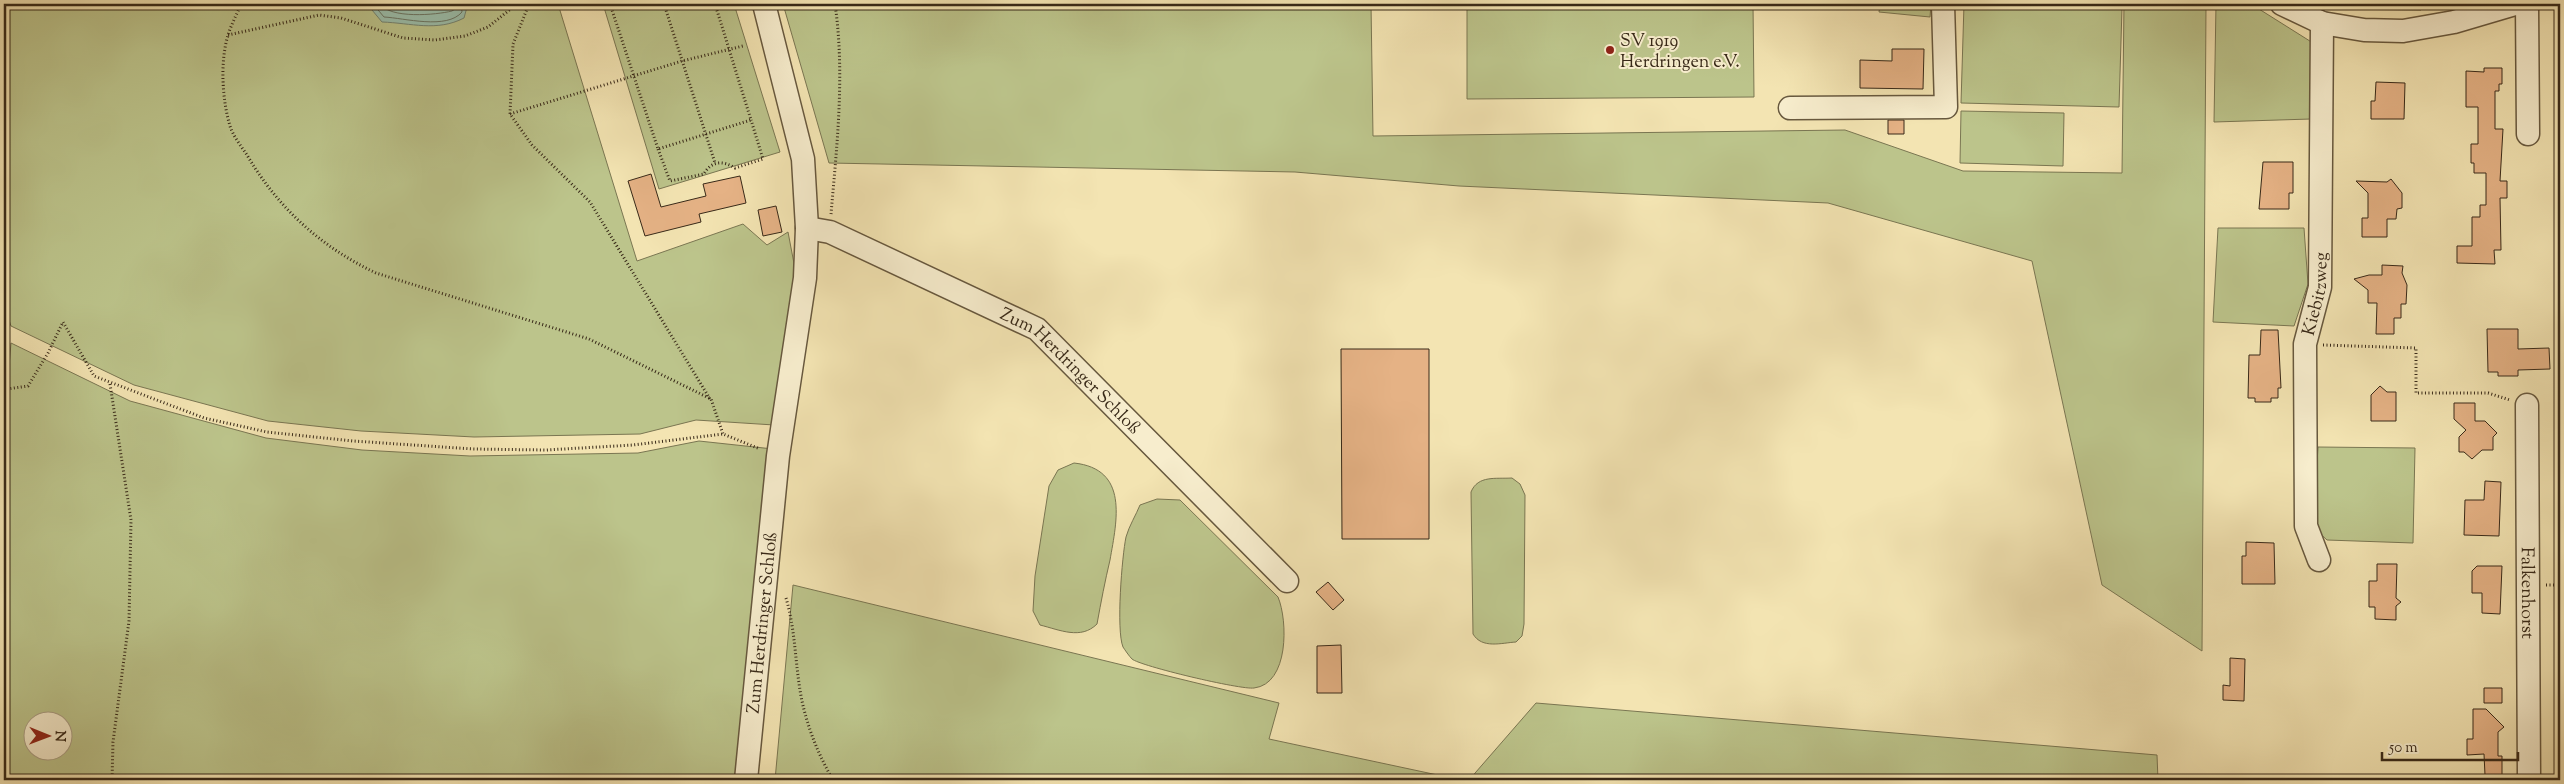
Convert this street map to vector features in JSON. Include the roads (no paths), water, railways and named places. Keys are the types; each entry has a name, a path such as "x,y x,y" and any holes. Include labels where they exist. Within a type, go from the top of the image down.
{"street":[{"name":"Zum Herdringer Schloß","path":"746,780 778,456 805,278 807,228 802,159 764,4"},
{"path":"1790,108 1946,107 1944,4"},
{"path":"2282,4 2322,23 2364,30 2403,31 2454,22 2514,4"},
{"path":"2527,4 2528,134"},
{"name":"Kiebitzweg","path":"2319,560 2306,526 2305,344 2320,287 2322,23"},
{"name":"Zum Herdringer Schloß","path":"807,228 830,232 1037,328 1287,581"},
{"name":"Falkenhorst","path":"2527,405 2529,780"}],"water":[{"path":"367,4 465,4 467,7 464,18 444,25 424,26 382,22"}],"place":[{"name":"SV 1919 Herdringen e.V.","path":"1610,50"}]}
